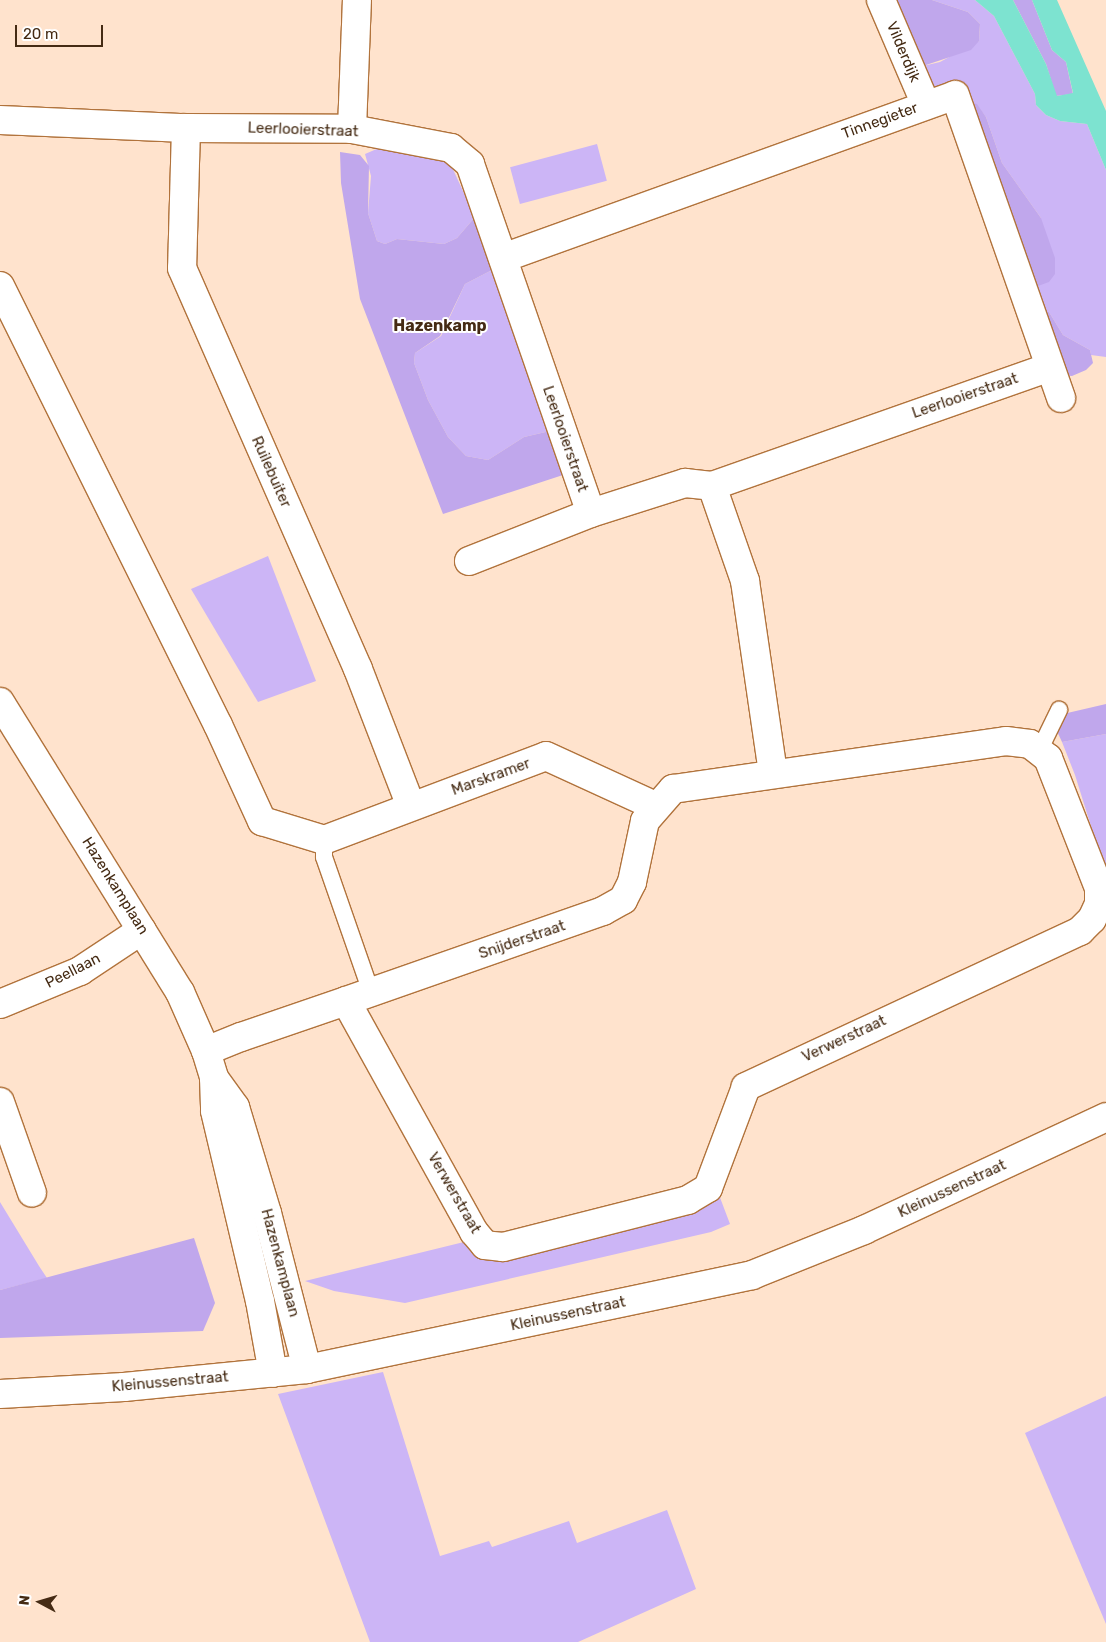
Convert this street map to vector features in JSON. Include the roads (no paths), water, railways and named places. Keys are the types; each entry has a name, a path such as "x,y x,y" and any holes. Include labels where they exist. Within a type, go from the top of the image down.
{"street":[{"path":"352,129 357,0"},
{"name":"Vilderdijk","path":"881,0 926,105"},
{"name":"Tinnegieter","path":"503,258 955,95 1061,398"},
{"name":"Leerlooierstraat","path":"0,120 186,128 352,129 452,148 470,164 591,513"},
{"name":"Ruilebuiter","path":"186,128 182,268 358,669 412,806"},
{"path":"0,286 218,725 262,821 324,840"},
{"name":"Leerlooierstraat","path":"469,561 591,513 686,483 712,486 1050,367"},
{"path":"712,486 745,581 774,774 1006,741 1030,744 1039,751"},
{"name":"Hazenkamplaan","path":"0,702 180,992 206,1051 214,1078 215,1111 260,1301 273,1374"},
{"name":"Verwerstraat","path":"346,1001 474,1232 485,1245 503,1247 688,1200 708,1188 746,1087 1080,931 1092,918 1099,904 1102,887 1048,758 1039,751"},
{"name":"Marskramer","path":"324,840 546,756 656,806"},
{"name":"Snijderstraat","path":"206,1051 603,911 623,900 632,882 645,821 656,806 673,789 774,774"},
{"name":"Peellaan","path":"0,1004 80,971 142,930"},
{"name":"Hazenkamplaan","path":"214,1078 235,1107 267,1213 306,1369"},
{"path":"0,1102 32,1193"},
{"name":"Kleinussenstraat","path":"0,1394 273,1374 306,1369 752,1276 864,1230 1106,1117"}],"lane":[{"path":"1039,751 1059,710"},
{"path":"324,840 324,858 372,992"}],"water":[{"path":"975,0 1013,0 1046,64 1057,96 1073,93 1066,62 1052,50 1032,0 1057,0 1106,111 1106,170 1087,124 1060,121 1046,115 1036,105 1035,94 994,16"}],"district":[{"name":"Hazenkamp","path":"440,326"}]}
